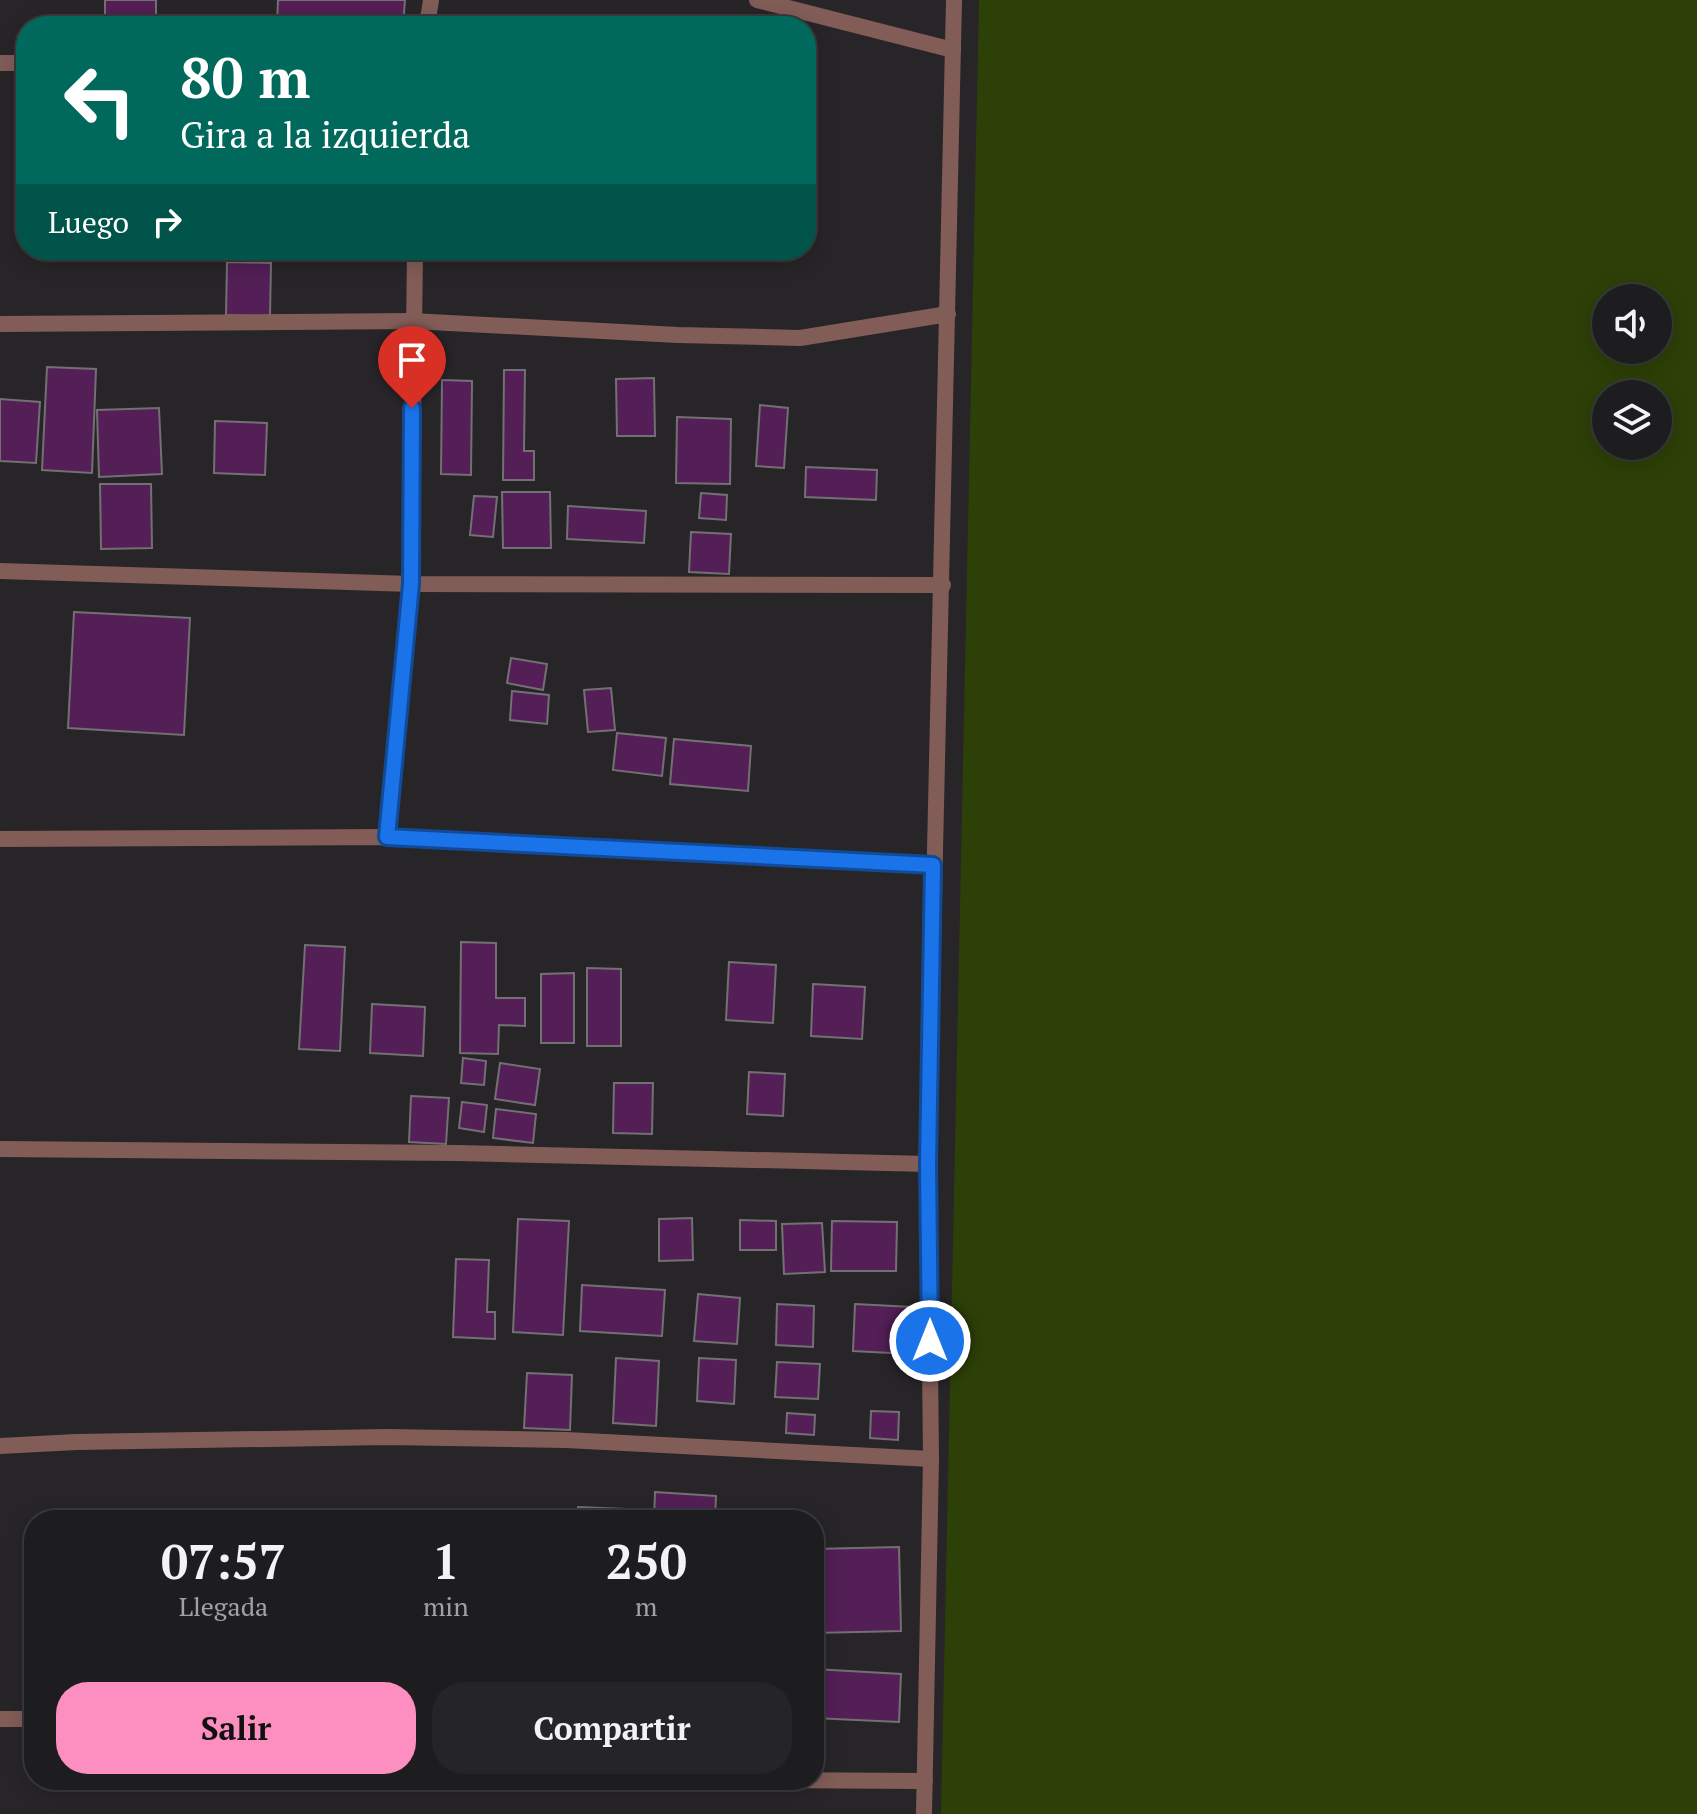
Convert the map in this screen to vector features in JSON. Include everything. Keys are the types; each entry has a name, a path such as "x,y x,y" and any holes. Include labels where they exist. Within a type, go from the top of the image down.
{"street":[{"path":"757,0 953,50"},
{"path":"924,1814 931,1459 928,1164 954,0"},
{"path":"387,837 411,584 415,260"},
{"path":"0,324 412,321 800,338 948,314"},
{"path":"0,571 411,584 943,585"},
{"path":"0,839 387,837 933,865"},
{"path":"0,1149 458,1153 928,1164"},
{"path":"0,1446 387,1437 566,1440 931,1459"},
{"path":"0,1719 24,1719"},
{"path":"824,1780 925,1781"}],"green space":[{"path":"979,0 1697,0 1697,1814 941,1814"}],"building":[{"path":"105,0 156,0 156,16 105,16"},
{"path":"278,0 405,0 404,16 277,16"},
{"path":"227,262 271,263 270,316 226,315"},
{"path":"47,367 96,369 92,473 42,470"},
{"path":"504,370 525,370 524,451 534,451 534,480 503,480"},
{"path":"654,378 655,436 617,436 616,379"},
{"path":"442,380 472,381 471,475 441,474"},
{"path":"0,399 40,402 36,463 0,461"},
{"path":"760,405 788,408 784,468 756,466"},
{"path":"159,408 162,474 99,477 97,410"},
{"path":"677,417 731,419 730,484 676,483"},
{"path":"215,421 267,423 265,475 214,473"},
{"path":"806,467 877,470 876,500 805,497"},
{"path":"100,484 151,484 152,548 101,549"},
{"path":"502,492 550,492 551,548 503,548"},
{"path":"701,493 727,495 726,520 699,518"},
{"path":"474,496 497,497 493,537 470,535"},
{"path":"568,506 646,511 644,543 567,539"},
{"path":"691,532 731,534 729,574 689,572"},
{"path":"74,612 190,618 184,735 68,728"},
{"path":"511,658 547,664 543,690 507,683"},
{"path":"611,688 615,730 588,732 584,690"},
{"path":"512,691 549,695 547,724 510,720"},
{"path":"617,733 666,738 662,776 613,770"},
{"path":"674,739 751,746 748,791 670,784"},
{"path":"461,942 496,943 496,998 525,998 525,1026 499,1025 498,1054 460,1053"},
{"path":"305,945 345,947 340,1051 299,1049"},
{"path":"729,962 776,965 773,1023 726,1020"},
{"path":"587,968 621,969 621,1046 587,1046"},
{"path":"574,973 574,1043 541,1043 541,974"},
{"path":"813,984 865,987 862,1039 811,1036"},
{"path":"372,1004 425,1007 423,1056 370,1053"},
{"path":"463,1058 486,1061 484,1085 461,1083"},
{"path":"500,1063 540,1069 535,1105 495,1099"},
{"path":"749,1072 785,1074 783,1116 747,1114"},
{"path":"614,1083 653,1083 652,1134 613,1133"},
{"path":"411,1096 449,1098 446,1144 409,1142"},
{"path":"462,1102 487,1105 484,1132 459,1128"},
{"path":"496,1109 536,1114 533,1143 493,1138"},
{"path":"692,1218 693,1260 659,1261 659,1219"},
{"path":"518,1219 569,1221 563,1335 513,1332"},
{"path":"740,1220 776,1221 776,1250 740,1250"},
{"path":"832,1221 897,1222 896,1271 831,1271"},
{"path":"822,1223 825,1272 784,1274 782,1224"},
{"path":"456,1259 489,1260 487,1312 495,1312 495,1339 453,1337"},
{"path":"582,1285 665,1290 662,1336 580,1331"},
{"path":"698,1294 740,1298 737,1344 694,1341"},
{"path":"777,1304 814,1306 813,1347 776,1345"},
{"path":"855,1304 912,1307 910,1354 853,1351"},
{"path":"616,1358 659,1361 656,1426 613,1423"},
{"path":"699,1358 736,1360 734,1404 697,1401"},
{"path":"777,1362 820,1364 818,1399 775,1397"},
{"path":"527,1373 572,1375 570,1430 524,1428"},
{"path":"871,1411 899,1412 898,1440 870,1438"},
{"path":"787,1413 815,1415 814,1435 786,1433"},
{"path":"655,1492 716,1496 715,1510 654,1510"},
{"path":"578,1507 626,1509 626,1510 578,1510"},
{"path":"899,1547 901,1631 824,1633 824,1549"},
{"path":"824,1670 901,1674 899,1722 824,1718"}],"route":[{"path":"412,408 411,584 387,837 933,865 928,1164 930,1341"}]}
